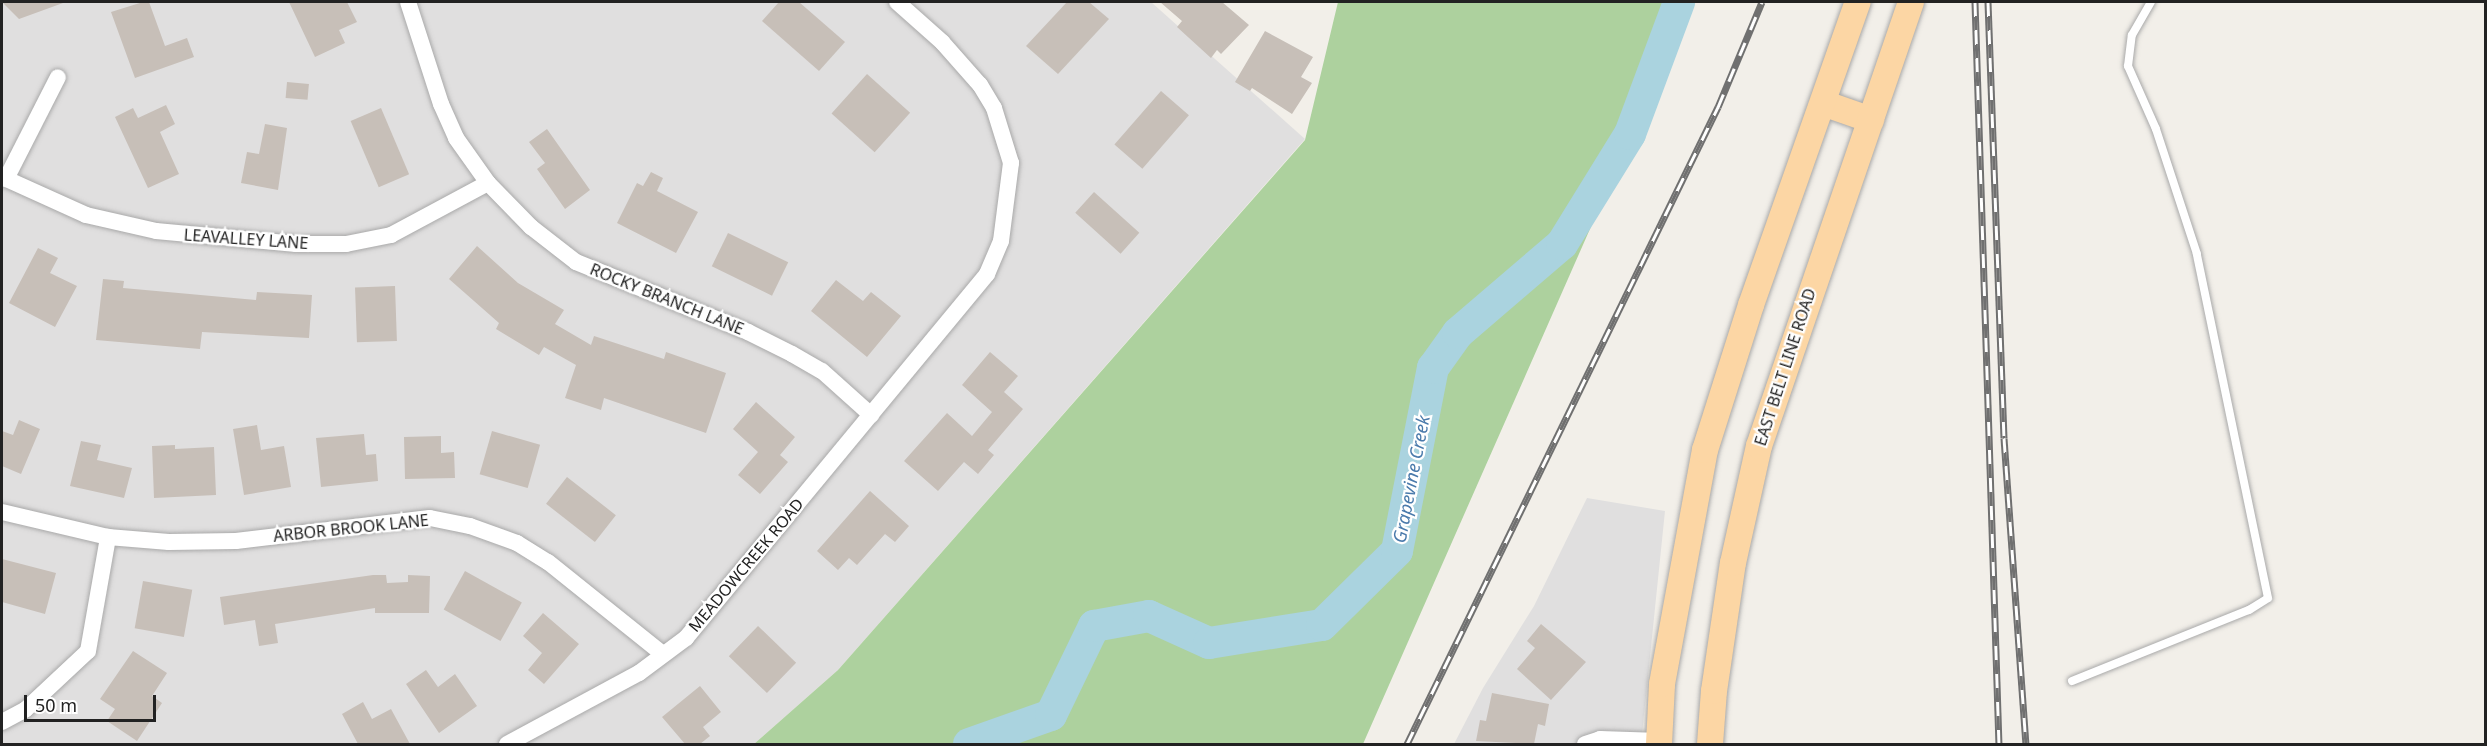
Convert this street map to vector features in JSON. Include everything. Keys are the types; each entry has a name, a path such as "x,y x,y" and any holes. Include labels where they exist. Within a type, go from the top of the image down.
{"main road":[{"path":"1663,743 1664,672 1705,450 1858,2"},
{"name":"EAST BELT LINE ROAD","path":"1710,744 1714,691 1733,563 1759,446 1911,2"},
{"path":"1823,103 1871,120"}],"street":[{"name":"ROCKY BRANCH LANE","path":"408,2 441,104 456,138 488,183 531,227 576,262 792,354 822,371 871,415"},
{"name":"MEADOWCREEK ROAD","path":"507,744 588,704 639,673 686,638 987,274 1000,241 1011,163 994,108 980,85 942,42 897,2"},
{"path":"4,178 58,77"},
{"name":"LEAVALLEY LANE","path":"4,178 86,215 156,231 296,244 346,244 391,235 488,183"},
{"name":"ARBOR BROOK LANE","path":"2,512 108,537 236,541 430,518 470,526 517,543 548,562 663,654"},
{"path":"2,722 25,710 88,651 108,537"},
{"path":"1585,744 1600,739 1663,743"}],"lane":[{"path":"2073,681 2249,610 2268,598 2197,254 2156,129 2128,66 2132,35 2151,2"}],"shaded area":[{"path":"2,2 1151,2 1305,139 838,670 754,744 2,744"},
{"path":"1587,498 1665,511 1641,744 1454,744 1483,688 1534,606"}],"green space":[{"path":"1338,2 1690,2 1363,744 754,744 838,670 1305,140"}],"building":[{"path":"2,2 62,2 63,3 19,19"},
{"path":"149,2 165,46 187,38 194,57 135,78 111,12"},
{"path":"289,2 347,2 357,22 339,30 345,43 315,57"},
{"path":"779,2 799,2 845,42 819,71 762,21"},
{"path":"1067,2 1089,2 1109,19 1058,74 1026,46"},
{"path":"1160,2 1222,2 1249,25 1221,54 1217,50 1211,58 1177,27 1182,21"},
{"path":"1265,31 1313,57 1301,77 1312,83 1292,114 1252,88 1250,91 1235,82"},
{"path":"867,74 910,113 875,152 832,113"},
{"path":"287,82 309,84 308,100 286,98"},
{"path":"1161,91 1189,115 1142,169 1114,145"},
{"path":"166,105 175,124 160,132 179,174 148,188 115,117 133,108 138,118"},
{"path":"381,108 409,174 379,187 351,121"},
{"path":"265,124 287,128 278,190 241,183 247,152 259,154"},
{"path":"547,129 590,190 565,209 537,169 545,163 529,142"},
{"path":"651,172 663,178 657,191 698,212 676,253 617,223 637,183 643,186"},
{"path":"1094,192 1139,233 1121,254 1075,213"},
{"path":"728,233 788,262 772,296 712,266"},
{"path":"477,246 518,283 564,310 555,324 591,345 594,336 664,359 666,352 726,373 706,433 604,398 601,410 565,398 576,365 544,347 539,355 496,329 499,323 449,279"},
{"path":"38,248 58,258 50,273 77,286 55,327 9,303"},
{"path":"103,279 124,281 123,288 256,300 257,292 312,295 309,338 202,332 200,349 96,340"},
{"path":"836,280 863,301 871,292 901,316 867,357 811,311"},
{"path":"395,286 397,341 357,342 355,287"},
{"path":"990,352 1018,376 1004,392 1023,409 988,450 994,455 978,474 964,462 938,491 904,461 947,413 972,436 992,412 962,385"},
{"path":"756,402 795,437 780,455 788,462 760,494 738,475 758,452 733,429"},
{"path":"19,420 40,429 21,474 2,466 2,431 13,435"},
{"path":"257,425 261,450 284,446 291,487 244,495 233,429"},
{"path":"492,431 540,445 528,488 480,474"},
{"path":"364,434 366,455 376,454 378,481 321,487 316,438"},
{"path":"441,436 441,453 454,452 455,478 405,479 404,437"},
{"path":"81,441 101,445 97,460 132,468 124,498 70,486"},
{"path":"175,445 175,449 214,447 216,495 154,498 152,446"},
{"path":"567,477 616,515 595,542 546,504"},
{"path":"870,491 909,526 895,542 885,534 857,565 849,558 838,570 817,551"},
{"path":"2,559 56,573 45,614 2,602"},
{"path":"465,571 522,603 501,641 444,609"},
{"path":"386,575 387,583 408,582 408,575 430,576 429,613 375,613 375,608 275,624 278,643 259,646 255,620 224,625 220,597"},
{"path":"143,581 192,590 184,637 135,628"},
{"path":"543,613 579,644 544,684 528,670 542,653 523,636"},
{"path":"1541,624 1586,662 1551,700 1517,669 1535,648 1527,641"},
{"path":"758,626 796,663 767,693 729,656"},
{"path":"133,651 167,673 152,696 162,703 137,741 107,721 115,709 100,699"},
{"path":"426,670 438,687 455,674 477,706 439,733 406,684"},
{"path":"700,686 721,712 703,727 710,736 700,744 685,744 662,717"},
{"path":"1492,693 1549,704 1545,726 1538,724 1534,744 1476,741 1480,720 1486,721"},
{"path":"363,702 372,719 391,709 410,744 358,744 342,714"}],"waterway":[{"name":"Grapevine Creek","path":"969,744 1051,715 1094,626 1149,616 1209,643 1322,625 1397,551 1433,368 1458,333 1562,244 1630,134 1679,2"}],"railway":[{"path":"1407,744 1718,107 1762,2"},
{"path":"1975,2 1999,744"},
{"path":"1988,2 2004,438 2026,744"}]}
